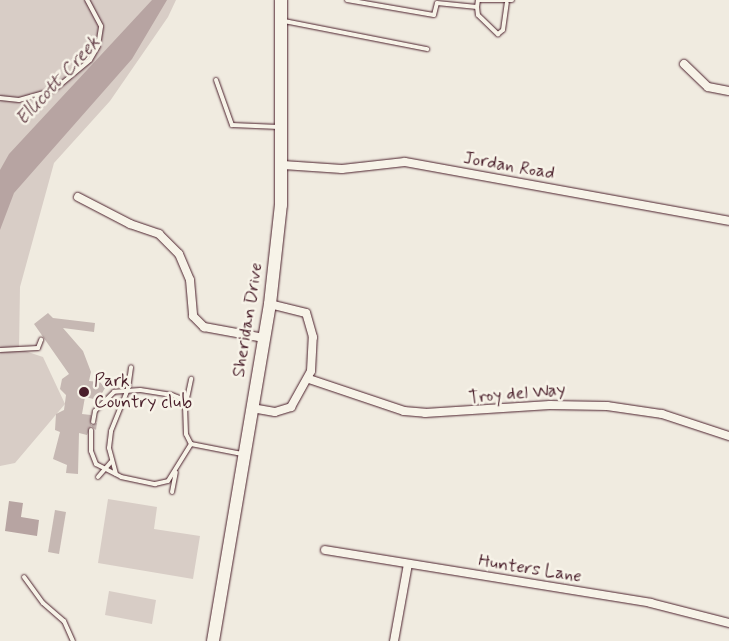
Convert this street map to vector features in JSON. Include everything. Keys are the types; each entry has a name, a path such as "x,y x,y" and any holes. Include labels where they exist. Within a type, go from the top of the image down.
{"main road":[{"name":"Sheridan Drive","path":"213,641 270,304 283,165 281,0"}],"street":[{"path":"684,64 708,87 729,91"},
{"name":"Jordan Road","path":"283,165 342,169 405,162 729,221"},
{"path":"78,197 130,224 159,234 179,254 190,280 193,316 204,327 264,338"},
{"path":"252,408 284,411 298,398 309,379 313,358 311,322 297,307 270,304"},
{"name":"Troy del Way","path":"309,379 404,411 425,414 550,405 607,406 662,414 729,436"},
{"name":"Hunters Lane","path":"325,550 651,603 729,623"},
{"path":"394,641 408,564"}],"lane":[{"path":"1,99 19,100 54,90 90,60 98,46 101,26 87,0"},
{"path":"347,0 434,15 437,3 477,7"},
{"path":"507,3 503,30 498,34 478,15 478,0 507,3 512,0"},
{"path":"282,21 427,49"},
{"path":"216,80 232,125 284,127"},
{"path":"0,350 38,348 41,340"},
{"path":"116,474 111,462 110,431 128,389 131,367"},
{"path":"191,378 185,408 186,434 191,444"},
{"path":"93,422 103,402 114,392 128,389 172,395 180,398 185,408"},
{"path":"91,430 91,451 96,464 116,474 155,484 168,481 191,444"},
{"path":"191,444 245,454"},
{"path":"111,462 98,477 116,474"},
{"path":"172,492 176,470"},
{"path":"24,577 43,603 64,621 73,641"}],"shaded area":[{"name":"Park Country club","path":"0,0 176,0 168,17 110,101 54,163 20,287 19,349 43,357 65,404 15,463 0,466"},
{"path":"152,0 167,0 132,59 14,193 0,230 0,170 9,154"},
{"path":"108,499 157,507 154,529 200,536 193,579 98,563"},
{"path":"9,501 23,503 21,517 39,520 37,536 5,531"},
{"path":"109,591 156,600 152,624 105,615"}],"building":[{"name":"Park Country club","path":"48,313 53,318 95,323 94,332 63,328 83,351 91,372 89,381 100,382 105,388 98,400 85,397 82,414 91,415 91,425 97,423 96,430 91,426 87,435 79,433 78,474 66,473 67,465 53,459 60,432 55,430 56,414 64,410 66,395 60,389 62,379 69,374 34,324"},
{"path":"55,510 66,512 59,554 48,552"}],"place":[{"name":"Park Country club","path":"84,392"}],"water label":[{"name":"Ellicott Creek","path":"58,81"}]}
